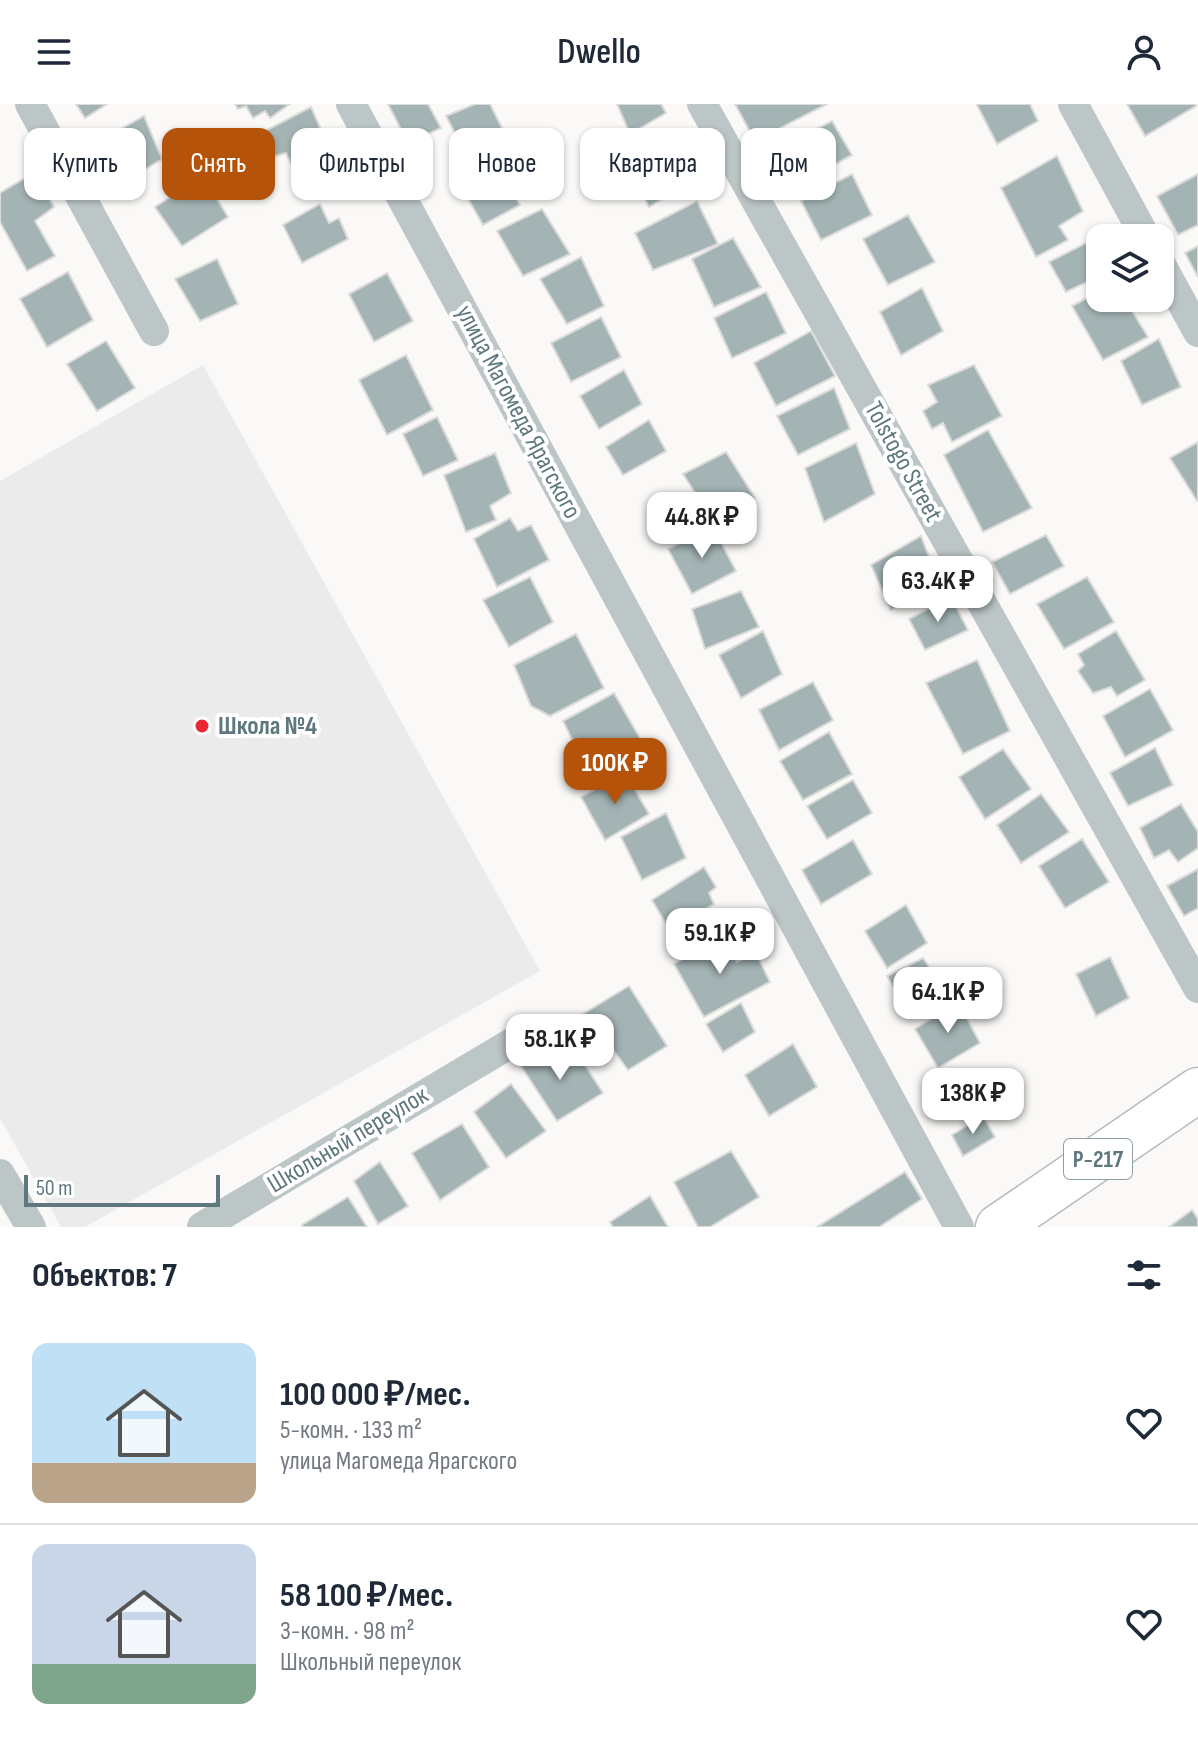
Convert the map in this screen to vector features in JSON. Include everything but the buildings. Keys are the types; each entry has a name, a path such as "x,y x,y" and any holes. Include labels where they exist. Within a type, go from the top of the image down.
{"highway":[{"name":"Р-217","path":"998,1227 1198,1090"}],"street":[{"path":"30,104 154,331"},
{"name":"улица Магомеда Ярагского","path":"351,104 959,1227"},
{"name":"Tolstogo Street","path":"702,104 1198,988"},
{"path":"1073,104 1138,224"},
{"path":"1174,288 1198,332"},
{"name":"Школьный переулок","path":"202,1227 535,1029"},
{"path":"0,1174 31,1227"}],"shaded area":[{"name":"Школа №4","path":"203,365 540,971 85,1227 61,1227 0,1118 0,481"}],"place":[{"name":"Школа №4","path":"202,726"}]}
